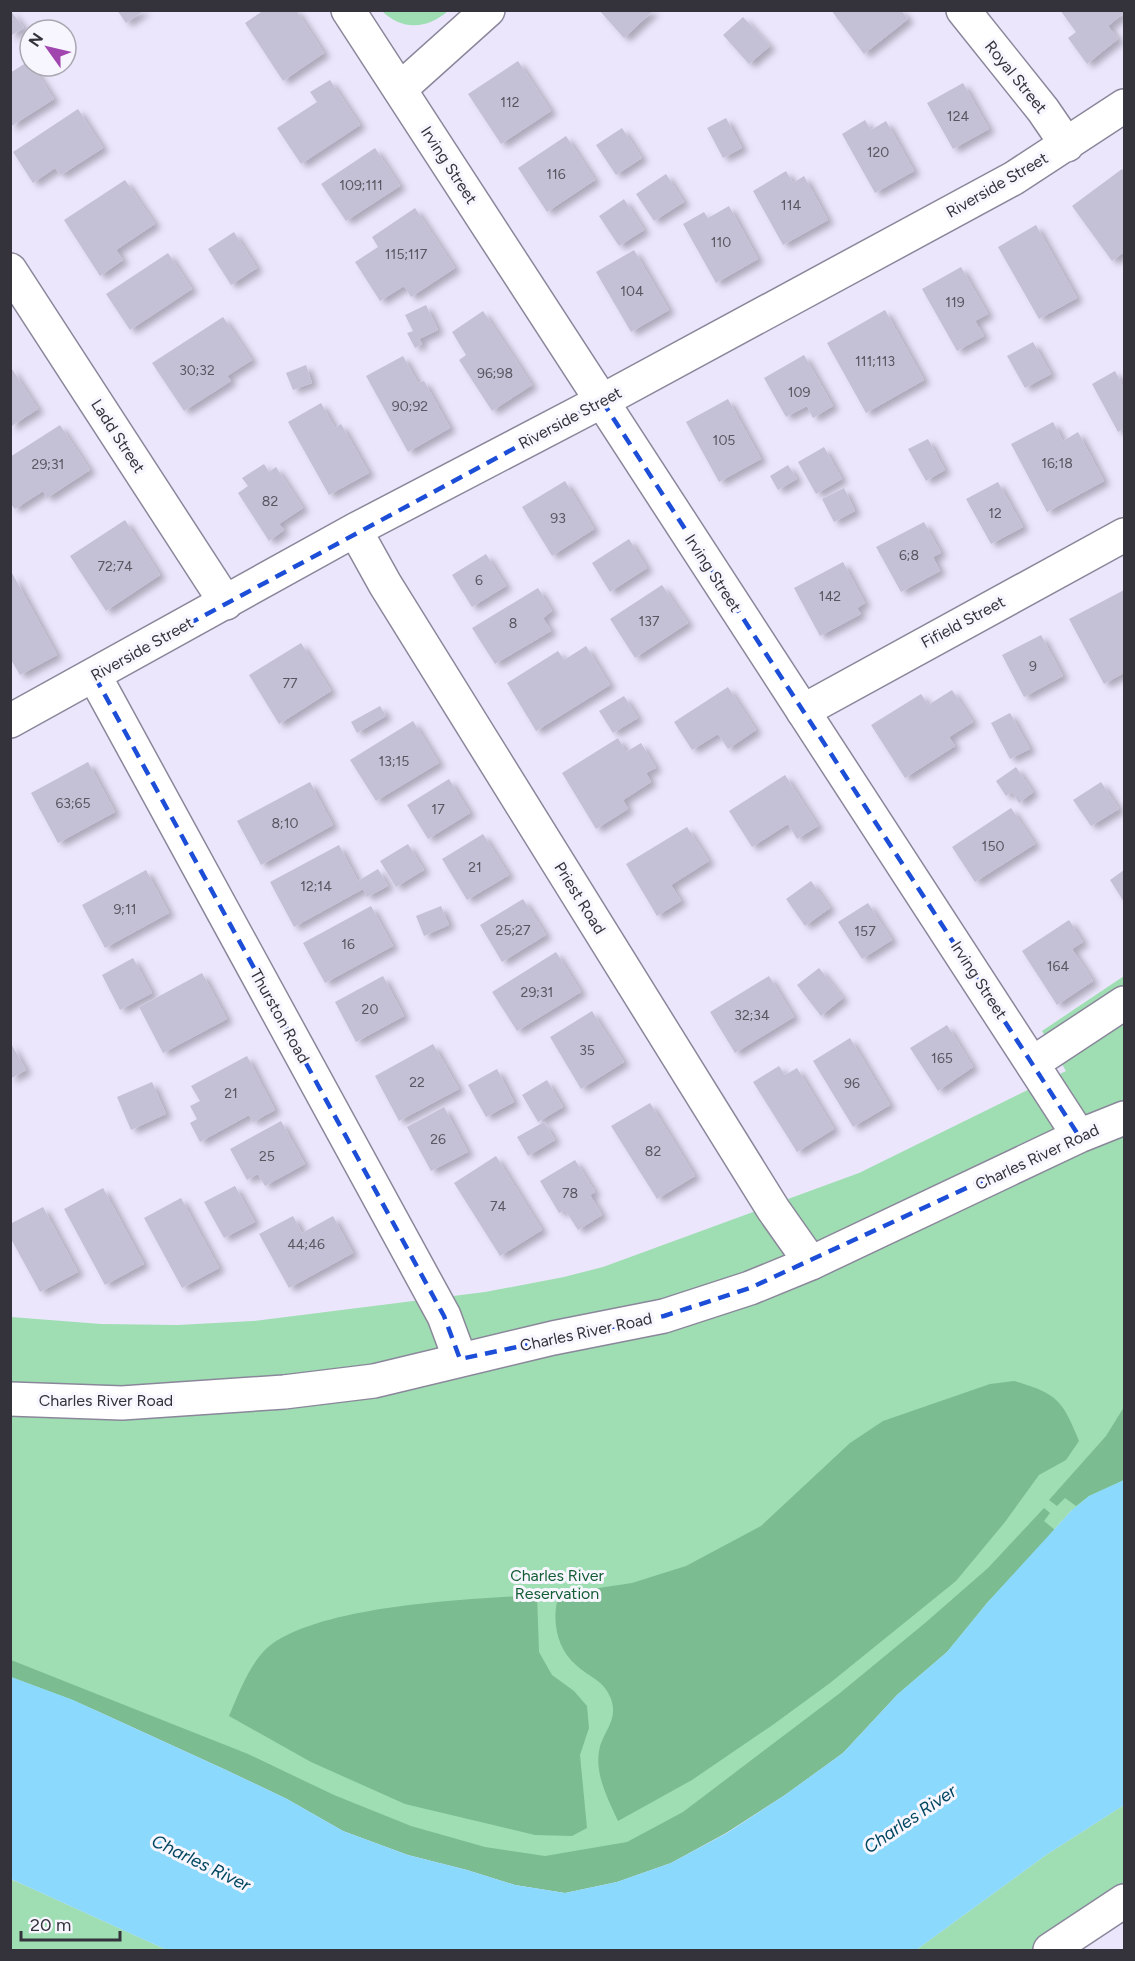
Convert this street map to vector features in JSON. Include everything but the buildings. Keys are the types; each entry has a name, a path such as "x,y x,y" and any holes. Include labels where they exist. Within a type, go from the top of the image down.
{"street":[{"name":"Irving Street","path":"348,10 1033,1063 1078,1136"},
{"path":"400,89 488,10"},
{"name":"Royal Street","path":"963,10 1043,110 1067,145"},
{"name":"Riverside Street","path":"10,721 355,530 602,401 1014,178 1125,106"},
{"name":"Ladd Street","path":"10,270 21,311 226,603"},
{"name":"Priest Road","path":"355,530 384,584 754,1178 811,1263"},
{"name":"Fifield Street","path":"803,711 1125,535"},
{"name":"Thurston Road","path":"94,675 444,1316 460,1359"},
{"path":"1033,1063 1125,1003"},
{"name":"Charles River Road","path":"10,1399 122,1403 284,1392 374,1381 460,1359 664,1316 750,1288 811,1263 1078,1136 1125,1118"},
{"path":"1050,1950 1125,1901"}],"highlighted area":[{"path":"602,401 1079,1136 750,1288 664,1316 460,1359 444,1316 94,675"}],"green space":[{"path":"382,11 448,11 424,24 406,25"},
{"name":"Charles River Reservation","path":"1124,976 1124,1480 1071,1511 987,1603 949,1650 898,1694 565,1893 11,1677 11,1317 101,1324 178,1325 253,1321 485,1292 603,1267 859,1173 1066,1071 1042,1031"},
{"path":"1014,1381 1049,1395 1056,1400 1068,1416 1079,1441 1066,1460 1039,1475 1005,1522 956,1581 830,1683 692,1780 618,1821 603,1787 598,1760 601,1744 612,1720 611,1699 601,1683 576,1665 564,1650 557,1632 555,1613 559,1594 632,1583 686,1566 761,1526 850,1443 883,1421 990,1384"},
{"path":"1124,1407 1124,1480 1089,1496 1076,1506 1065,1498 1057,1506 1049,1500 1106,1436"},
{"path":"1044,1508 1050,1513 1044,1521 1055,1530 987,1603 947,1652 898,1694 843,1753 785,1795 726,1833 671,1863 617,1882 565,1893 515,1885 408,1855 343,1831 287,1799 226,1770 73,1700 11,1677 11,1660 248,1754 334,1795 411,1826 485,1847 545,1856 627,1842 683,1812 840,1693 925,1623 988,1568"},
{"path":"537,1595 539,1652 552,1675 574,1691 587,1706 589,1728 580,1755 587,1828 572,1836 535,1835 405,1804 311,1762 229,1716 239,1691 257,1659 285,1636 352,1614 392,1607"},
{"path":"1124,1805 1124,1901 1050,1950 916,1950 1046,1855"},
{"path":"10,1879 22,1884 167,1950 11,1950"}],"water":[{"name":"Charles River","path":"1124,1480 1124,1805 1046,1855 916,1950 167,1950 11,1879 11,1677 73,1700 226,1770 287,1799 343,1831 408,1855 515,1885 565,1893 617,1882 671,1863 727,1833 843,1753 898,1694 947,1652 987,1603 1071,1511 1089,1496"}]}
